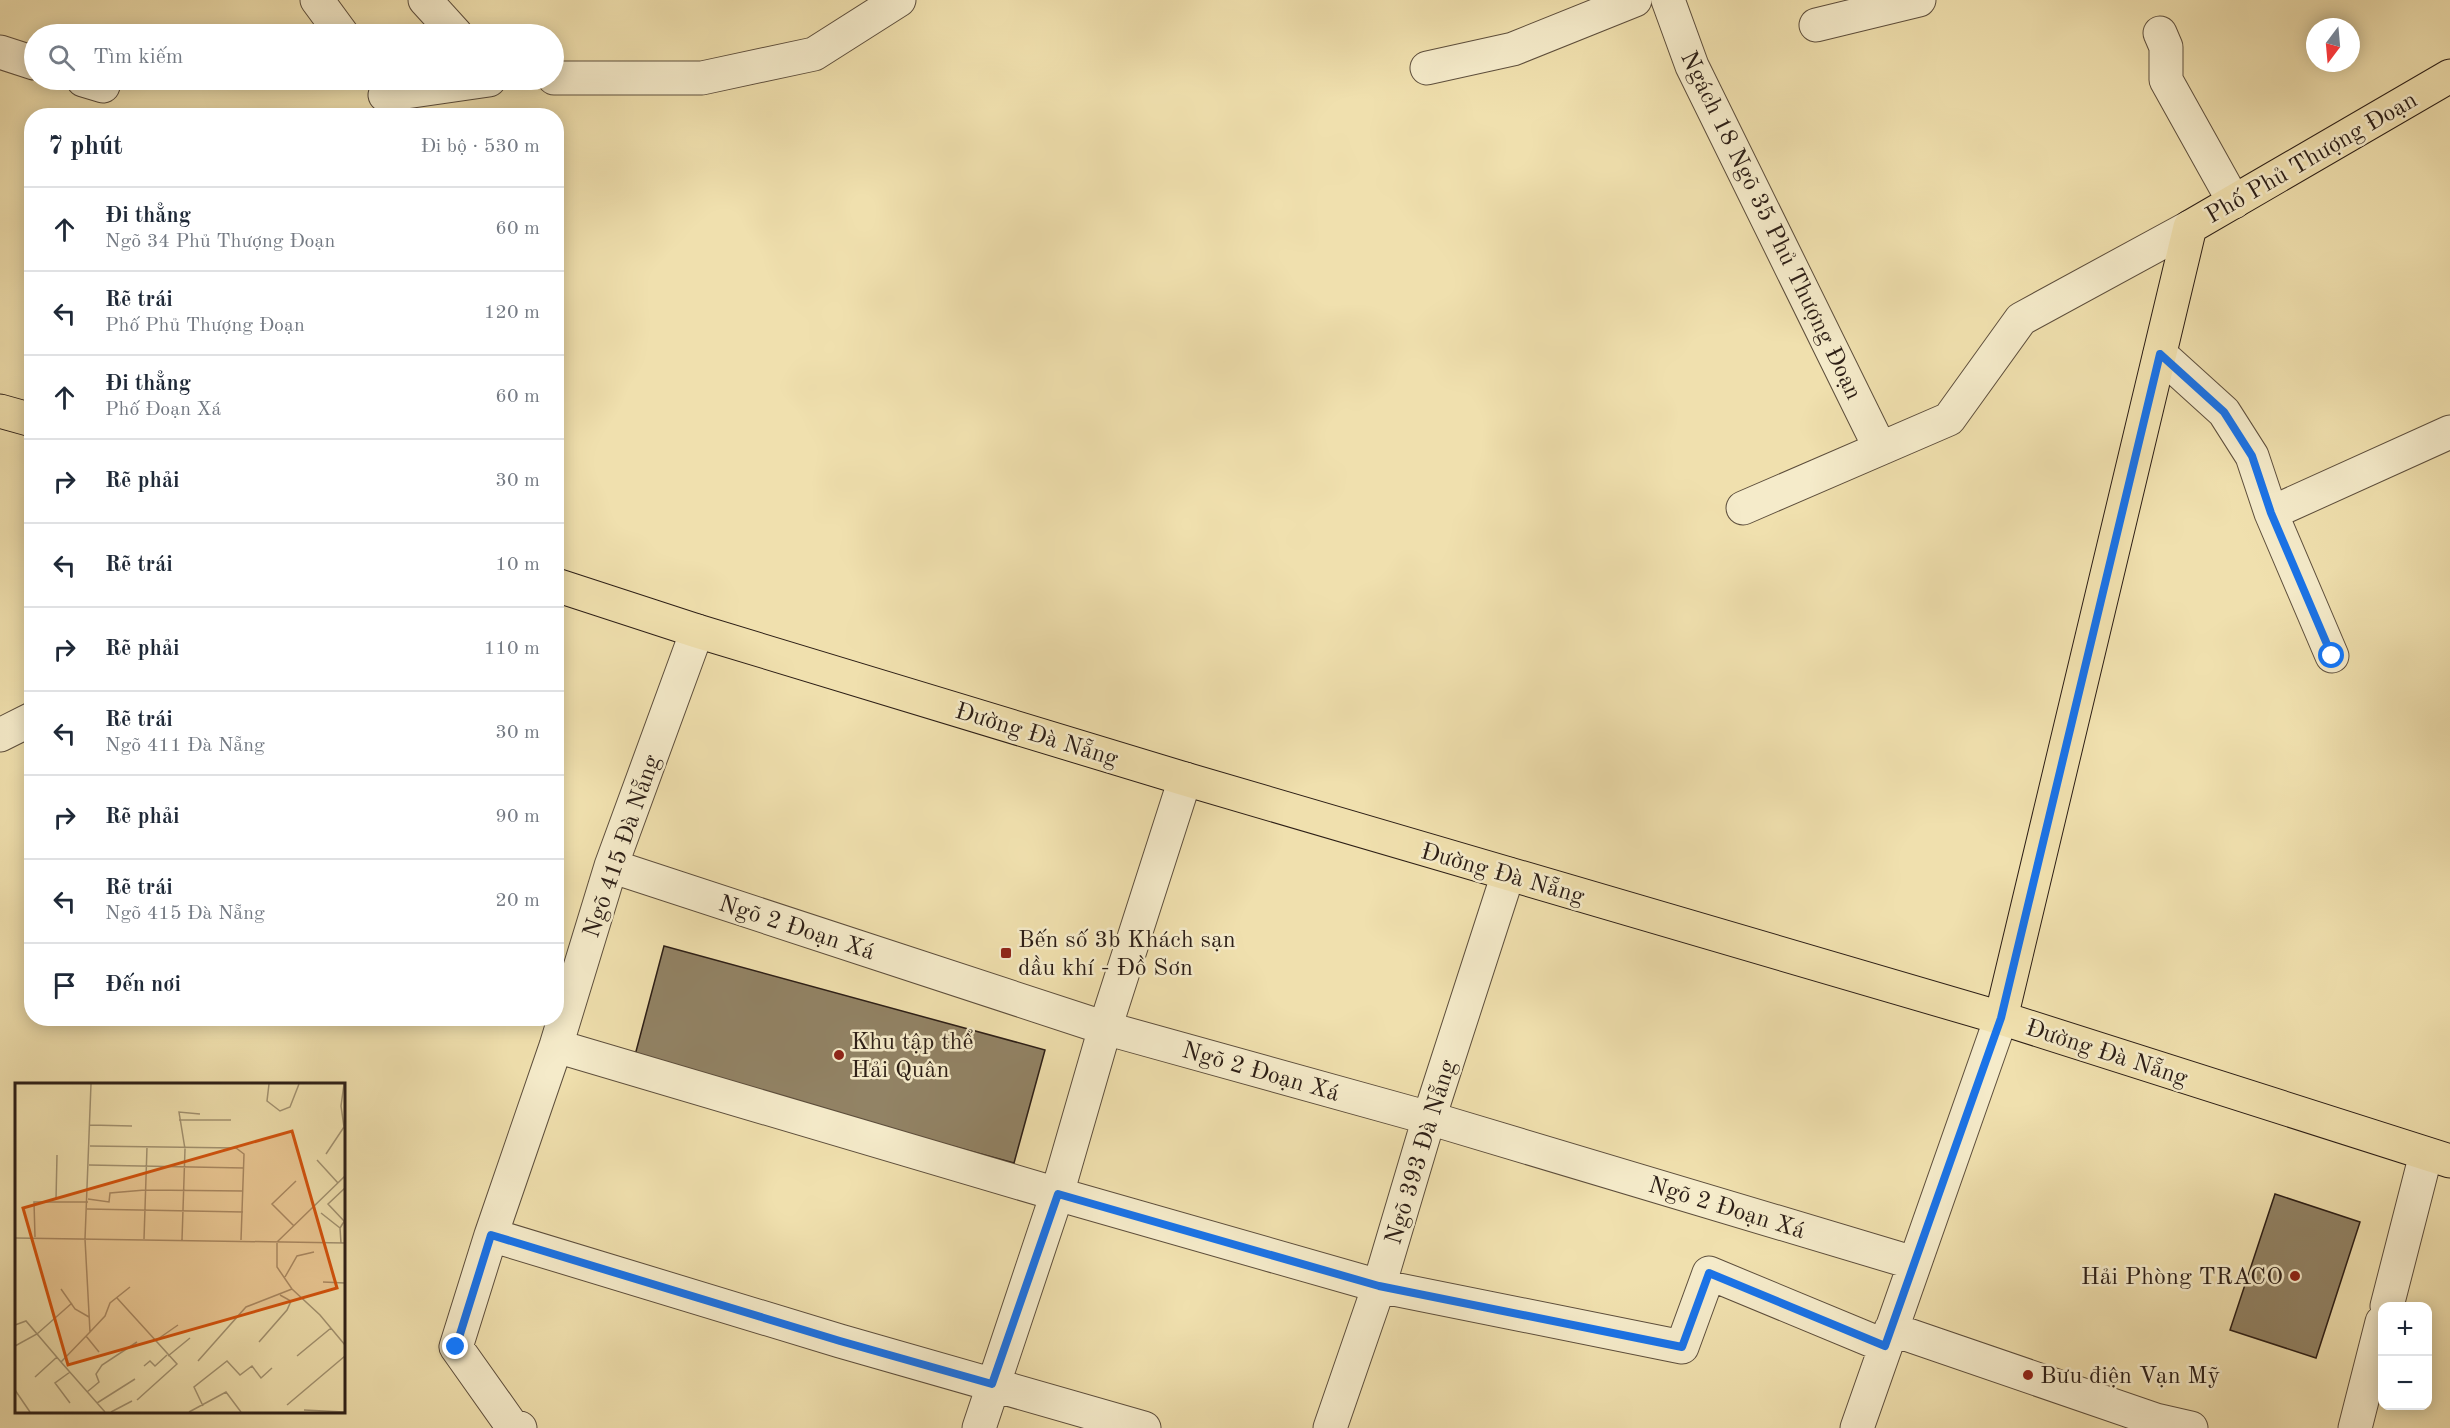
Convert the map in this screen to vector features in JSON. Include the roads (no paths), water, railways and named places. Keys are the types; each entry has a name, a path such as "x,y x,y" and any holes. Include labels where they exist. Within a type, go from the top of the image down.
{"main road":[{"name":"Phố Phủ Thượng Đoạn","path":"2001,1018 2190,227 2450,76"},
{"path":"0,411 24,418"},
{"name":"Đường Đà Nẵng","path":"564,588 697,631 1185,779 2001,1018 2438,1157"}],"street":[{"path":"317,0 335,24"},
{"path":"425,0 447,24"},
{"path":"564,78 702,78 814,54 899,0"},
{"path":"1428,68 1513,49 1635,0"},
{"name":"Ngách 18 Ngõ 35 Phủ Thượng Đoạn","path":"1668,0 1692,66 1880,448"},
{"path":"1816,25 1919,0"},
{"path":"2160,33 2166,47 2166,80 2234,202"},
{"path":"0,52 24,60"},
{"path":"383,97 427,90"},
{"path":"1743,508 1949,419 2021,320 2190,227"},
{"path":"2160,354 2224,412 2252,456 2271,513 2332,656"},
{"path":"2271,513 2450,432"},
{"name":"Ngõ 415 Đà Nẵng","path":"564,1020 611,866 697,631"},
{"path":"0,735 24,723"},
{"path":"979,1428 1058,1194 1105,1028 1185,779"},
{"name":"Ngõ 2 Đoạn Xá","path":"611,866 1105,1028 1429,1118 1914,1263"},
{"name":"Ngõ 393 Đà Nẵng","path":"1330,1428 1379,1286 1429,1118 1508,874"},
{"path":"1857,1428 2001,1018"},
{"name":"Ngõ 415 Đà Nẵng","path":"516,1427 456,1347 491,1235 562,1026"},
{"path":"556,1046 1379,1286 1682,1347 1709,1273 1888,1337 2155,1424 2191,1428"},
{"path":"2387,1302 2438,1157"},
{"path":"491,1235 840,1341 1144,1428"},
{"path":"2355,1428 2378,1338"}],"place":[{"name":"Bến số 3b Khách sạn dầu khí - Đồ Sơn","path":"1006,953"},
{"name":"Khu tập thể Hải Quân","path":"839,1055"},
{"name":"Hải Phòng TRACO","path":"2295,1276"},
{"name":"Bưu điện Vạn Mỹ","path":"2028,1375"}]}
